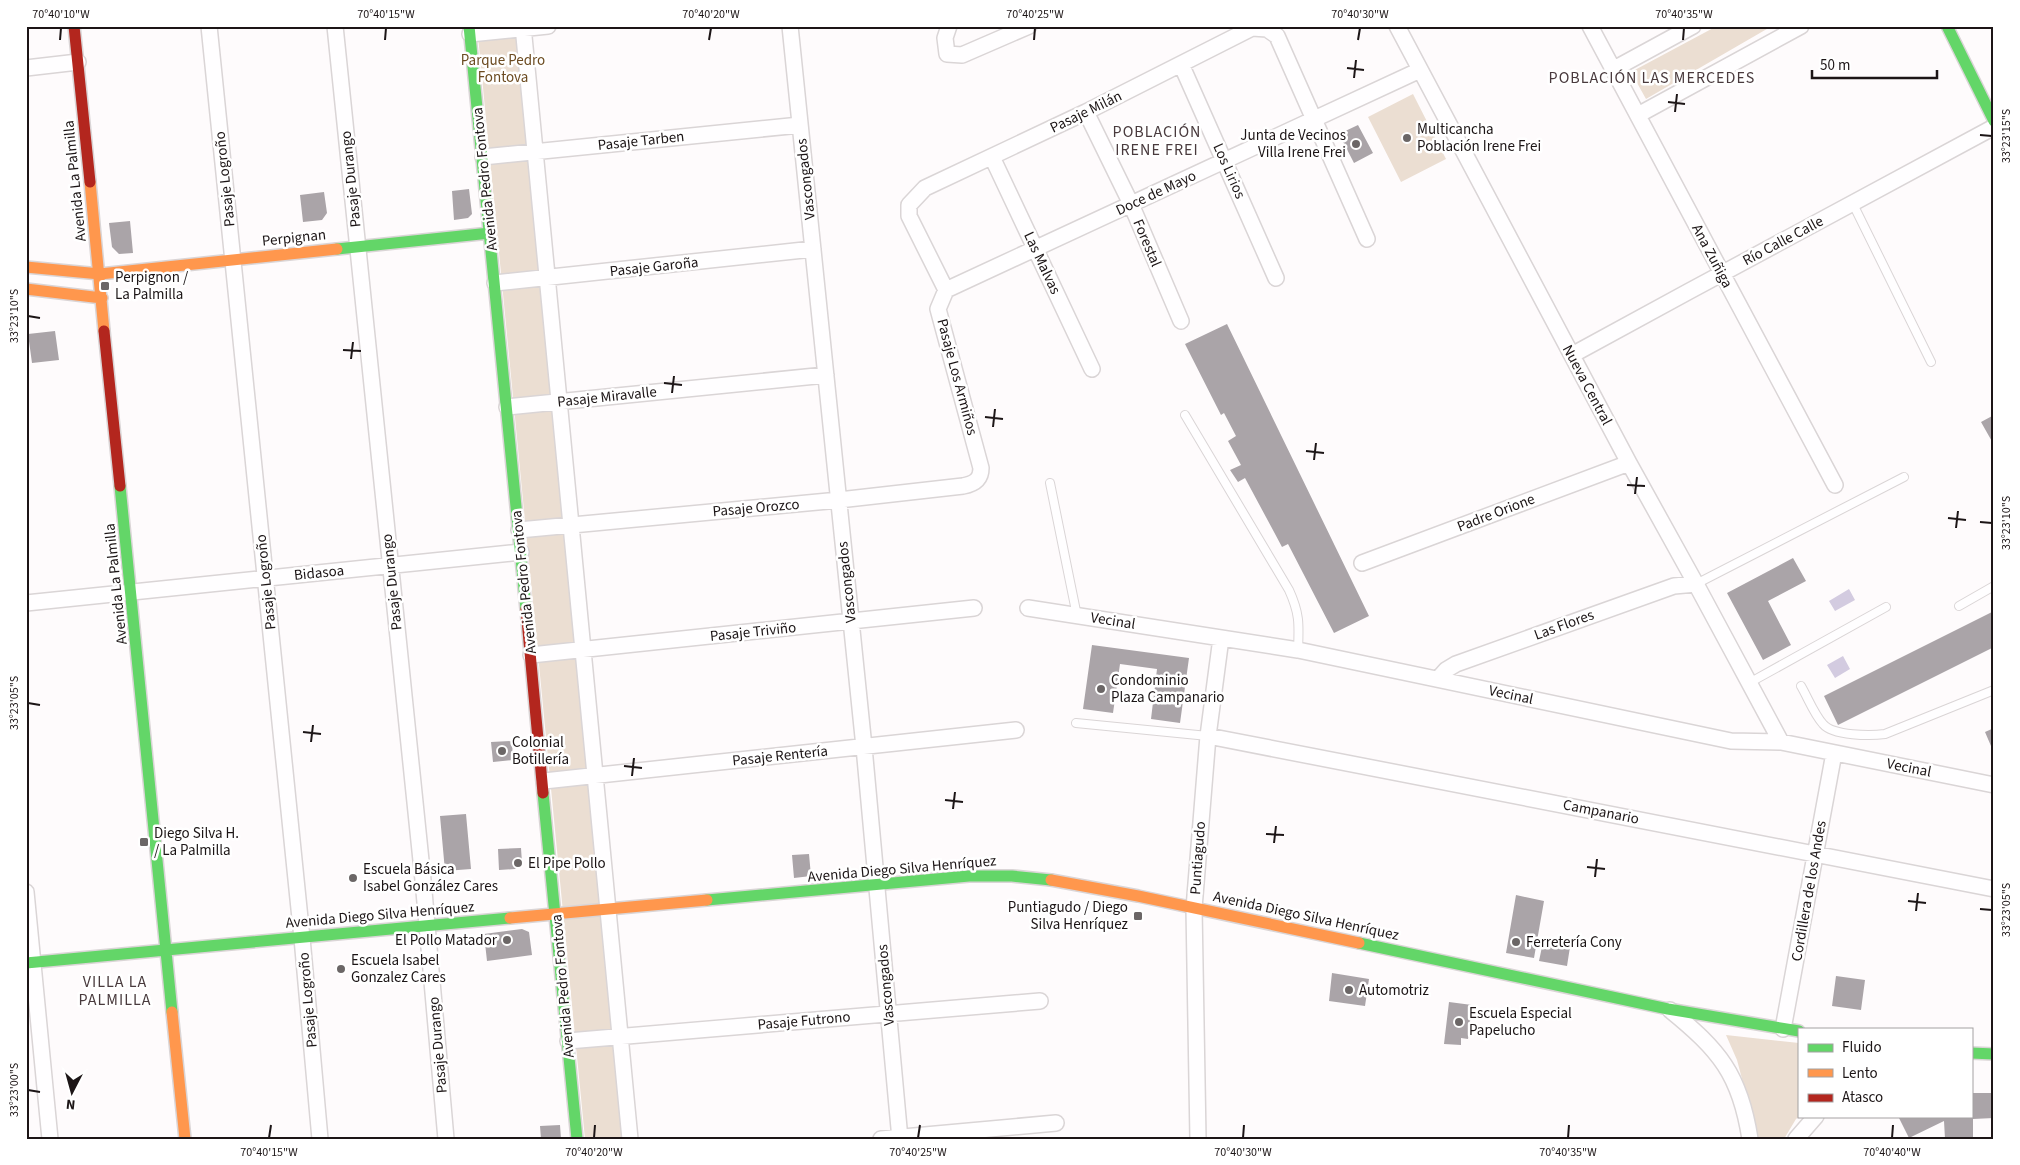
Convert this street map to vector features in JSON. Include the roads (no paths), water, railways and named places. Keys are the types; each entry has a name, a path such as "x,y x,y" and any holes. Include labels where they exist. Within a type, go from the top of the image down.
{"main road":[{"name":"Avenida La Palmilla","path":"74,26 132,592 185,1139"},
{"path":"1947,26 1994,121"},
{"name":"Avenida Pedro Fontova","path":"470,30 557,914 577,1139"},
{"name":"Perpignan","path":"26,267 100,274 490,233"},
{"path":"26,290 102,298"},
{"name":"Avenida Diego Silva Henríquez","path":"30,962 982,875 1030,876 1194,908 1668,1009 1798,1031"},
{"path":"1972,1053 1994,1054"}],"street":[{"name":"Pasaje Logroño","path":"209,26 302,938 320,1139"},
{"name":"Pasaje Durango","path":"336,26 428,926 446,1139"},
{"path":"470,30 548,26"},
{"name":"Vascongados","path":"790,26 878,885 900,1138"},
{"path":"949,26 945,38 946,54 962,55 1029,26"},
{"name":"Nueva Central","path":"1397,26 1629,463 1781,742"},
{"name":"Ana Zuñiga","path":"1590,26 1834,485"},
{"path":"1614,69 1693,26"},
{"path":"1638,115 1801,26"},
{"path":"523,28 630,1139"},
{"name":"Pasaje Milán","path":"946,290 909,216 909,205 924,188 1086,112 1252,28 1268,29 1278,36 1314,119"},
{"path":"26,68 78,62"},
{"name":"Los Lirios","path":"1181,64 1276,278"},
{"name":"Doce de Mayo","path":"946,290 1420,70"},
{"name":"Forestal","path":"1086,112 1131,204 1181,321"},
{"path":"1314,119 1367,239"},
{"name":"Pasaje Tarben","path":"483,157 800,125"},
{"name":"Río Calle Calle","path":"1572,355 1994,127"},
{"name":"Las Malvas","path":"992,157 1092,369"},
{"name":"Pasaje Garoña","path":"495,284 813,249"},
{"name":"Pasaje Los Armiños","path":"946,290 938,309 981,468"},
{"name":"Pasaje Miravalle","path":"508,407 826,375"},
{"name":"Padre Orione","path":"1362,563 1629,463"},
{"name":"Pasaje Orozco","path":"519,530 839,500 970,485 978,479 981,468"},
{"name":"Bidasoa","path":"26,603 522,552"},
{"name":"Las Flores","path":"1438,679 1446,670 1456,664 1674,586 1696,584"},
{"name":"Pasaje Triviño","path":"532,655 974,608"},
{"name":"Vecinal","path":"1028,608 1298,650 1732,741 1781,742 1994,785"},
{"name":"Puntiagudo","path":"1198,1139 1194,908 1208,736 1220,638"},
{"name":"Pasaje Rentería","path":"544,781 1016,730"},
{"name":"Campanario","path":"1208,736 1994,889"},
{"name":"Cordillera de los Andes","path":"1784,1029 1834,754"},
{"path":"26,892 30,962 50,1139"},
{"name":"Pasaje Futrono","path":"568,1041 1040,1001"},
{"path":"1668,1009 1705,1040 1730,1071 1740,1094 1750,1139"},
{"path":"1796,1139 1814,1118"},
{"path":"881,1139 1056,1123"}],"lane":[{"path":"1853,204 1931,362"},
{"path":"1185,415 1298,608 1298,650"},
{"path":"1696,584 1904,477"},
{"path":"1050,483 1077,616"},
{"path":"1958,606 1994,586"},
{"path":"1749,684 1886,607"},
{"path":"1801,686 1824,726 1833,731 1871,736 1885,734 1994,690"},
{"path":"1076,723 1208,736"}],"place":[{"name":"Multicancha Población Irene Frei","path":"1407,138"},
{"name":"Junta de Vecinos Villa Irene Frei","path":"1356,144"},
{"name":"Perpignon / La Palmilla","path":"105,286"},
{"name":"Condominio Plaza Campanario","path":"1101,689"},
{"name":"Colonial Botillería","path":"502,751"},
{"name":"Diego Silva H. / La Palmilla","path":"144,842"},
{"name":"El Pipe Pollo","path":"518,863"},
{"name":"Escuela Básica Isabel González Cares","path":"353,878"},
{"name":"Puntiagudo / Diego Silva Henríquez","path":"1138,916"},
{"name":"El Pollo Matador","path":"507,940"},
{"name":"Ferretería Cony","path":"1516,942"},
{"name":"Escuela Isabel Gonzalez Cares","path":"341,969"},
{"name":"Automotriz","path":"1349,990"},
{"name":"Escuela Especial Papelucho","path":"1459,1022"}],"district":[{"name":"POBLACIÓN LAS MERCEDES","path":"1652,78"},
{"name":"POBLACIÓN IRENE FREI","path":"1157,141"},
{"name":"VILLA LA PALMILLA","path":"115,991"}],"park label":[{"name":"Parque Pedro Fontova","path":"503,68"}]}
